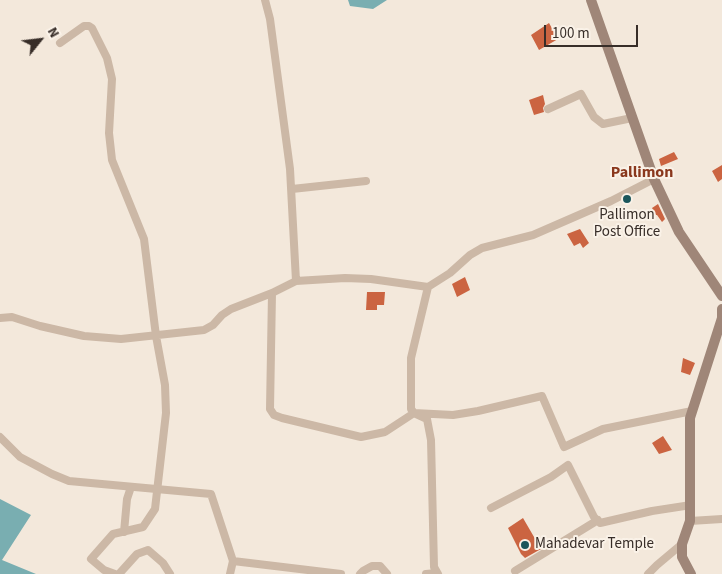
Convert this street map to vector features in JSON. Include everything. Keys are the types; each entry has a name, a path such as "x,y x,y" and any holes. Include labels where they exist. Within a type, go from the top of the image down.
{"street":[{"path":"265,0 270,19 292,189 296,281"},
{"path":"591,0 654,179 679,232 722,296"},
{"path":"60,43 84,26 89,26 92,28 107,58 112,80 109,133 112,160 144,239 156,336 165,384 166,413 155,509 143,527 110,536 91,559 104,570 115,574"},
{"path":"548,108 581,94 594,117 603,124 632,118"},
{"path":"426,574 437,573 434,567 431,440 426,419 414,413 411,408 411,358 428,287 482,248 533,236 611,201 654,179"},
{"path":"292,189 366,181"},
{"path":"0,318 12,317 40,326 84,336 121,339 204,330 213,325 231,309 272,293 296,281 345,278 371,279 428,287"},
{"path":"272,293 270,409 274,415 282,418 361,437 385,432 414,413 453,415 478,412 542,396 564,447 603,429 692,411"},
{"path":"691,574 682,557 682,544 690,521 691,505 690,418 722,318 722,309"},
{"path":"0,437 20,457 69,481 211,494 233,561 230,574"},
{"path":"491,508 551,477 568,465 594,517 600,523 652,511 691,505"},
{"path":"124,532 127,499 131,487"},
{"path":"690,521 722,519"},
{"path":"515,571 598,520"},
{"path":"648,574 682,544"},
{"path":"119,574 137,554 148,550 163,563 170,574"},
{"path":"233,561 341,574"},
{"path":"360,574 372,566 380,566 387,574"}],"water":[{"path":"348,0 387,0 373,9 350,6"},
{"path":"0,499 31,515 2,560 36,574 0,574"}],"building":[{"path":"549,23 558,39 539,50 531,35"},
{"path":"543,95 544,112 534,115 529,100"},
{"path":"674,152 678,159 661,166 659,159"},
{"path":"722,165 722,179 718,182 712,171"},
{"path":"658,204 665,219 662,222 652,208"},
{"path":"580,229 589,243 583,248 580,243 574,246 567,234"},
{"path":"465,277 470,290 457,297 452,284"},
{"path":"367,292 385,292 384,305 377,305 377,310 366,310"},
{"path":"683,358 695,363 690,375 681,372"},
{"path":"663,436 672,450 659,454 652,443"},
{"name":"Mahadevar Temple","path":"523,518 541,549 525,558 521,554 508,528"}],"place":[{"name":"Pallimon Post Office","path":"627,199"},
{"name":"Mahadevar Temple","path":"525,545"}],"district":[{"name":"Pallimon","path":"642,173"}]}
